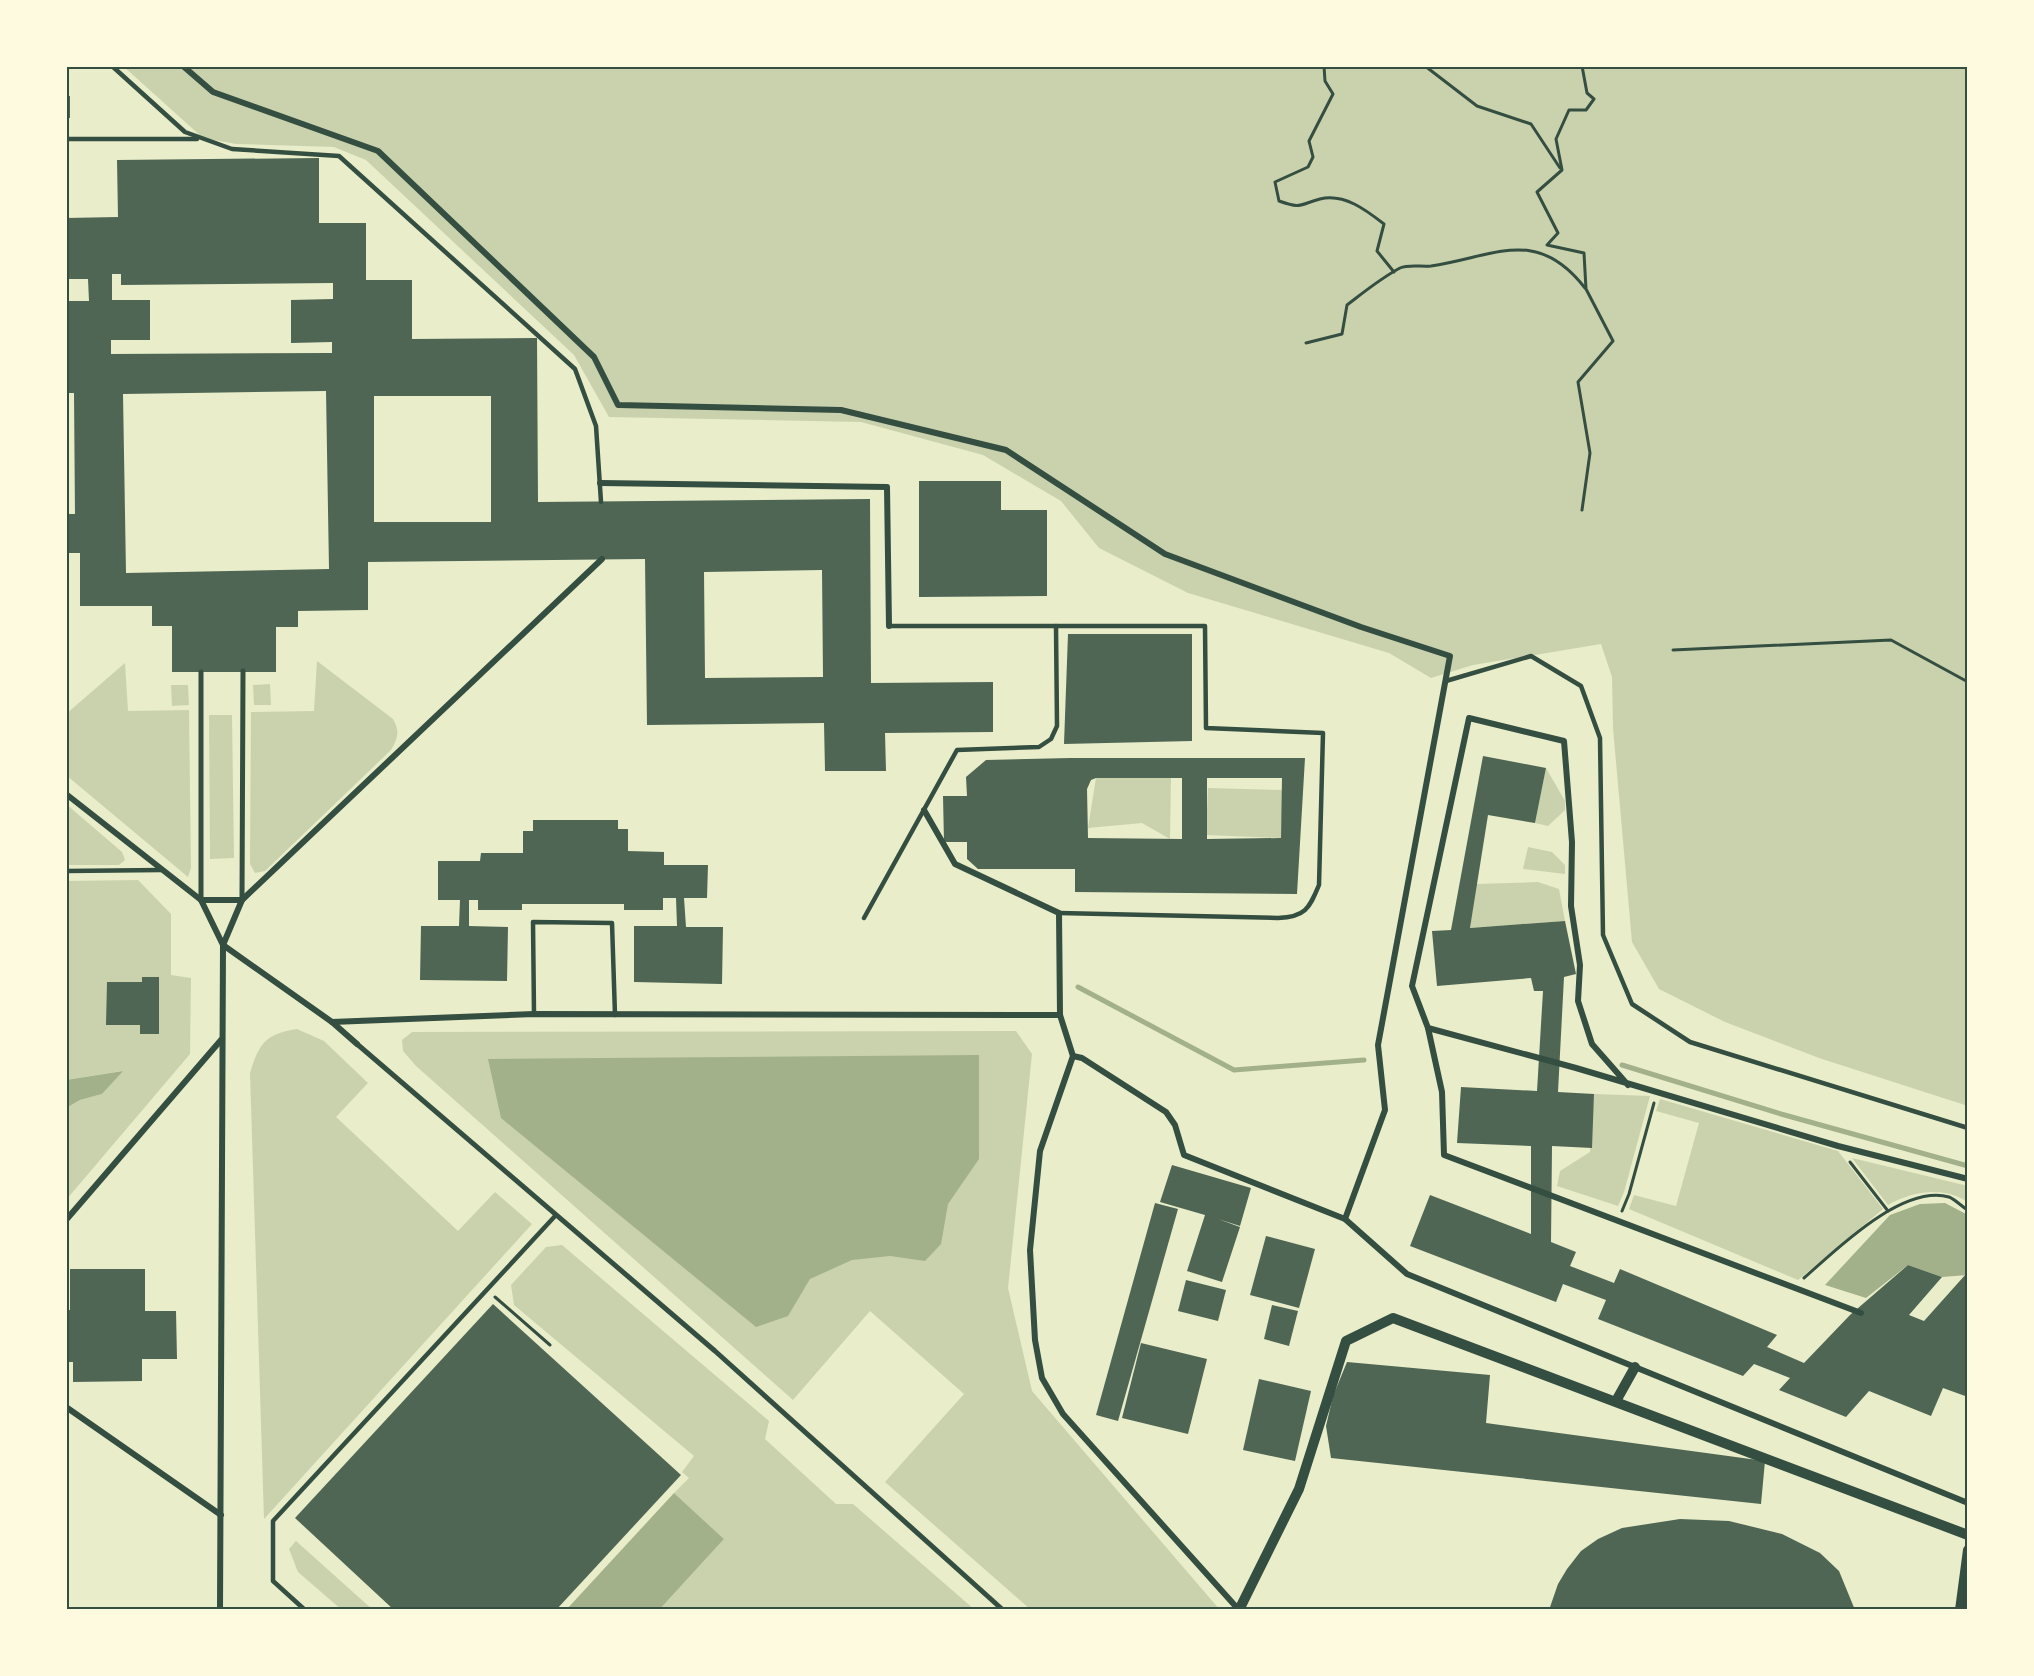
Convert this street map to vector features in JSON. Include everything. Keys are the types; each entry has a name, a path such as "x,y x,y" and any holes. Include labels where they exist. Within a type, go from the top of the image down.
{"street":[{"path":"183,66 213,92 378,151 594,357 618,405 841,410 1006,450 1165,554 1361,627 1450,656 1378,1045 1385,1110 1345,1219"},
{"path":"600,483 887,487 889,626"},
{"path":"201,900 242,900 602,559"},
{"path":"220,1610 223,945 242,900 243,671"},
{"path":"201,672 201,900"},
{"path":"1628,1084 1592,1044 1578,1001 1580,965 1570,906 1572,842 1564,741 1468,718 1412,986 1428,1028 1442,1092 1444,1155 1861,1313"},
{"path":"66,794 201,900 223,945 332,1022 716,1351 1003,1610"},
{"path":"924,810 956,864 1059,913 1060,1016 1073,1056 1040,1151 1030,1250 1035,1340 1042,1378 1064,1414 1239,1610 1299,1489 1346,1341 1394,1318 1968,1535"},
{"path":"332,1022 534,1014 1060,1016"},
{"path":"1428,1028 1838,1146 1968,1179"},
{"path":"66,1220 221,1039"},
{"path":"1073,1056 1082,1058 1166,1112 1175,1125 1184,1155 1345,1219 1407,1274 1968,1503"},
{"path":"1616,1401 1635,1367"},
{"path":"66,1407 221,1515"},
{"path":"1960,1610 1968,1550"}],"lane":[{"path":"112,66 185,132 232,149 339,156 575,369 596,426 601,502"},
{"path":"66,139 203,138"},
{"path":"889,626 1205,626 1206,728 1323,733 1319,885 1310,908 1294,917 1278,918 1059,913"},
{"path":"864,918 957,750 1039,747 1051,739 1057,726 1056,626"},
{"path":"1446,681 1531,656 1581,686 1600,738 1603,935 1632,1004 1690,1042 1968,1128"},
{"path":"66,871 164,870"},
{"path":"534,1014 533,922 612,922 615,1015"},
{"path":"305,1610 273,1581 273,1521 556,1215"}],"path":[{"path":"1324,66 1325,81 1333,94 1309,141 1313,157 1308,167 1275,182 1279,201 1298,207 1322,199 1357,204 1384,224 1377,251 1394,272"},
{"path":"1425,66 1477,106 1531,124 1562,170"},
{"path":"1562,170 1556,139 1569,110 1586,110 1594,99 1587,93 1582,66"},
{"path":"1562,170 1537,192 1558,233 1547,245 1584,253 1586,289"},
{"path":"1305,342 1342,334 1347,305 1402,267 1431,266 1509,249 1544,254 1570,268 1586,289 1613,342 1578,382 1590,453 1582,510"},
{"path":"1673,650 1891,640 1968,682"},
{"path":"1617,1221 1629,1194 1656,1092"},
{"path":"1838,1146 1888,1211"},
{"path":"1793,1287 1888,1211 1916,1197 1949,1197 1968,1210"},
{"path":"487,1289 550,1346"}],"shaded area":[{"path":"123,66 1968,66 1968,1106 1819,1058 1725,1022 1659,989 1632,942 1613,728 1612,677 1601,644 1473,665 1431,678 1389,653 1188,593 1099,548 1061,501 983,455 861,422 609,417 574,355 366,160 334,147 236,144 203,138"},
{"path":"317,661 393,719 397,727 397,738 391,750 265,871 255,873 250,864 251,712 314,711"},
{"path":"125,663 128,711 189,710 191,868 188,877 66,775 66,714"},
{"path":"270,684 271,705 254,705 253,685"},
{"path":"171,685 188,685 189,705 172,706"},
{"path":"209,715 232,715 234,858 210,859"},
{"path":"1546,768 1565,801 1565,810 1548,826 1535,823"},
{"path":"1096,778 1171,778 1170,839 1142,823 1088,828"},
{"path":"1208,788 1283,790 1281,838 1206,835"},
{"path":"66,804 122,852 125,860 119,865 66,865"},
{"path":"1528,847 1552,852 1565,865 1565,874 1523,869"},
{"path":"138,880 171,914 171,975 191,978 190,1054 66,1200 66,1108 80,1100 102,1094 122,1071 66,1080 66,881"},
{"path":"1538,882 1559,889 1565,921 1470,928 1476,884"},
{"path":"297,1029 324,1041 368,1083 336,1117 458,1231 495,1192 532,1224 264,1519 250,1073 260,1048 270,1037"},
{"path":"1016,1031 1032,1054 1008,1288 1032,1391 1220,1610 1031,1610 885,1482 964,1394 870,1311 793,1400 416,1066 403,1051 402,1040 412,1032"},
{"path":"979,1055 979,1159 948,1204 941,1244 925,1261 890,1256 852,1260 810,1279 788,1316 756,1327 501,1118 488,1059"},
{"path":"123,1071 102,1094 80,1100 66,1108 66,1080"},
{"path":"1594,1094 1650,1096 1624,1192 1618,1206 1557,1186 1560,1171 1590,1152"},
{"path":"1660,1099 1838,1151 1883,1209 1798,1280 1629,1209 1634,1195 1676,1206 1699,1123 1656,1111"},
{"path":"1852,1158 1968,1186 1968,1202 1948,1194 1928,1192 1907,1196 1888,1205"},
{"path":"1945,1203 1968,1215 1968,1275 1942,1277 1908,1265 1866,1298 1825,1285 1890,1215 1920,1204"},
{"path":"562,1245 769,1421 765,1439 836,1504 853,1504 975,1610 659,1610 724,1539 674,1493 689,1478 682,1472 694,1456 514,1305 511,1285 546,1247"},
{"path":"674,1493 724,1539 659,1610 566,1610"},
{"path":"296,1541 373,1610 342,1610 298,1572 289,1549"}],"building":[{"path":"66,96 70,96 70,118 66,118"},
{"path":"319,158 319,223 366,223 366,280 412,280 412,339 537,338 538,502 870,499 871,683 993,682 993,732 885,733 886,771 825,771 824,723 647,725 645,559 368,562 368,610 298,611 298,627 276,627 276,672 172,672 172,626 152,626 152,606 80,606 80,553 66,553 66,514 75,514 74,393 66,393 66,301 89,301 88,279 66,279 66,218 118,217 117,160","holes":["112,274 121,274 121,285 333,283 333,299 291,300 291,343 332,342 332,353 111,354 111,340 150,340 150,300 112,300","326,391 329,569 126,573 123,394","374,396 491,396 491,522 374,522","822,570 823,677 705,678 704,572"]},
{"path":"919,481 1001,481 1001,510 1047,510 1047,596 919,597"},
{"path":"1068,634 1192,634 1192,741 1064,744"},
{"path":"1483,756 1546,768 1535,823 1488,815 1470,928 1565,921 1576,974 1564,977 1558,1092 1594,1094 1592,1148 1552,1146 1551,1242 1576,1252 1570,1266 1614,1283 1620,1269 1777,1335 1767,1347 1804,1363 1850,1315 1908,1265 1942,1277 1909,1315 1924,1321 1966,1274 1968,1397 1943,1388 1931,1416 1869,1391 1846,1417 1779,1390 1790,1378 1754,1364 1743,1376 1598,1319 1606,1300 1563,1284 1556,1302 1410,1246 1430,1195 1531,1234 1531,1146 1457,1143 1461,1087 1537,1091 1543,991 1534,991 1531,978 1437,986 1432,931 1451,930"},
{"path":"1305,758 1297,894 1075,892 1075,869 978,869 967,859 967,842 944,842 943,796 967,796 966,777 986,760","holes":["1096,778 1182,778 1182,839 1088,838 1087,789 1091,780","1207,778 1282,778 1281,838 1207,839"]},
{"path":"533,820 618,820 618,829 628,829 628,851 664,852 664,865 708,865 707,898 684,898 686,927 723,927 722,984 634,982 634,926 677,926 676,898 663,898 663,910 624,910 624,904 522,904 522,910 478,910 478,900 469,900 469,926 508,927 507,981 420,980 421,926 459,926 460,900 438,900 438,861 480,861 481,853 523,853 523,831 533,831"},
{"path":"142,977 159,977 159,1034 140,1034 140,1025 106,1025 107,982 142,982"},
{"path":"1172,1165 1251,1188 1240,1226 1218,1219 1240,1227 1222,1282 1187,1271 1205,1215 1160,1202"},
{"path":"1155,1203 1178,1209 1118,1421 1096,1415"},
{"path":"1266,1236 1315,1249 1299,1308 1250,1295"},
{"path":"70,1269 145,1269 145,1311 176,1311 177,1359 142,1359 142,1381 73,1382 73,1362 66,1362 66,1310 70,1310"},
{"path":"1186,1280 1226,1290 1218,1321 1178,1311"},
{"path":"493,1304 681,1475 556,1610 394,1610 295,1518"},
{"path":"1272,1305 1298,1311 1289,1346 1264,1339"},
{"path":"1141,1343 1207,1359 1188,1434 1122,1418"},
{"path":"1347,1362 1490,1375 1486,1423 1765,1461 1761,1504 1331,1458 1326,1426 1333,1396"},
{"path":"1259,1379 1311,1391 1295,1461 1243,1450"},
{"path":"1680,1519 1729,1521 1782,1534 1820,1553 1839,1571 1855,1610 1549,1610 1558,1584 1567,1569 1581,1551 1598,1539 1622,1528"}],"waterway":[{"path":"1078,987 1234,1070 1364,1060"},
{"path":"1622,1065 1781,1114 1968,1166"}]}
